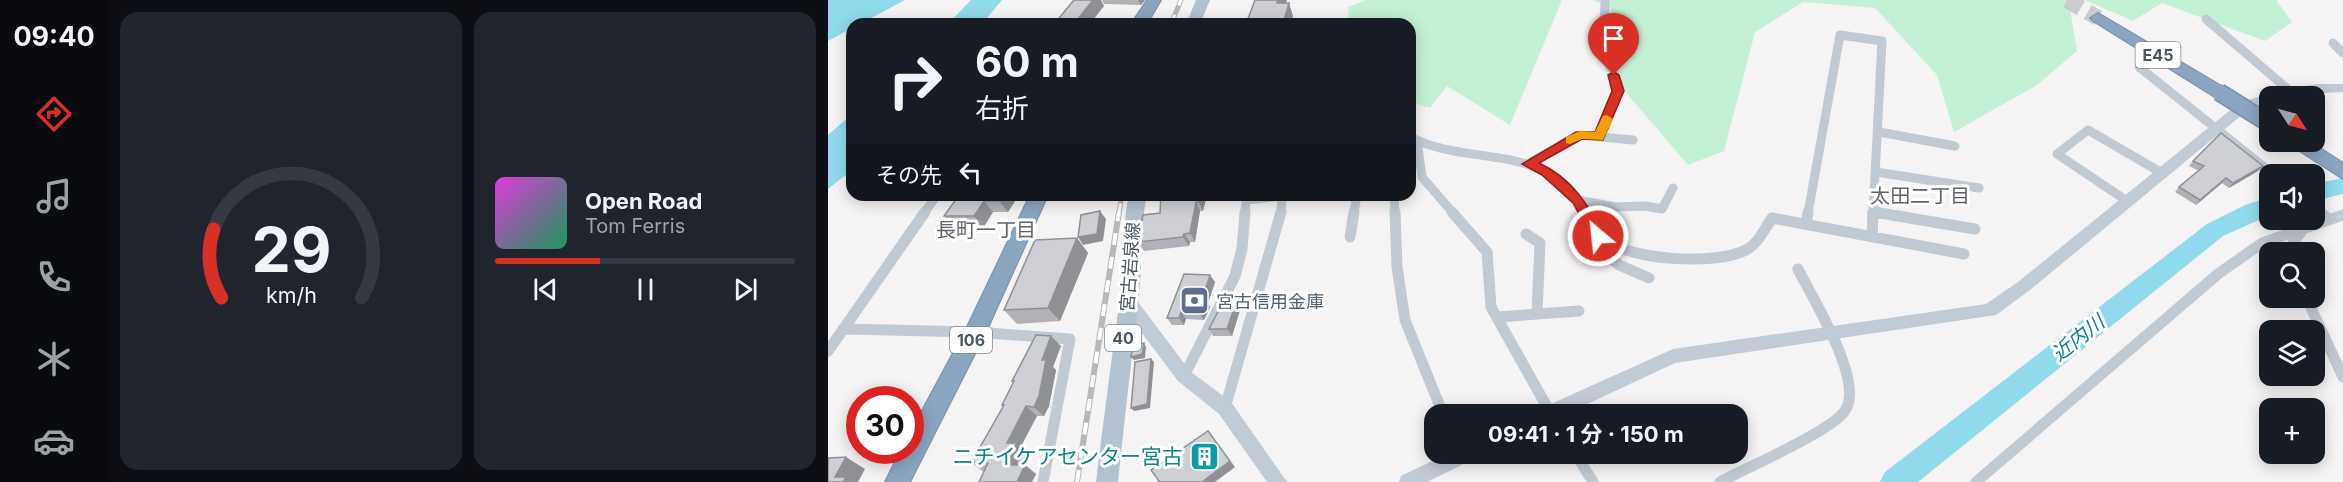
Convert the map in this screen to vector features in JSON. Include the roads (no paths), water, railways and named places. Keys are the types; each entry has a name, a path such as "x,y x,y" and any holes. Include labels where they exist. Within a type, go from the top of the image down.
{"highway":[{"path":"1143,18 1154,0"},
{"name":"E45","path":"2098,18 2259,117"},
{"path":"2313,152 2343,172"},
{"name":"106","path":"897,482 975,332 1036,201"}],"main road":[{"path":"1196,18 1206,1"},
{"name":"宮古岩泉線","path":"1107,482 1119,355 1129,303 1137,201"}],"street":[{"path":"1599,137 1618,91 1604,28 1605,2"},
{"path":"2206,19 2283,86"},
{"path":"1806,224 1840,35 1882,41 1872,237"},
{"path":"2333,44 2343,53"},
{"path":"2139,67 2261,164"},
{"path":"2325,89 2343,88"},
{"path":"1571,404 1672,356 1832,335 1990,310 2024,286 2244,106 2259,100"},
{"path":"2127,201 2057,154 2088,130 2162,172"},
{"path":"1879,132 1955,146"},
{"path":"1529,164 1580,135 1633,141"},
{"path":"1416,140 1454,154 1502,157 1529,164 1546,172 1578,200 1598,236 1612,247 1658,256 1717,257 1749,249 1772,218 1964,254"},
{"path":"1416,152 1422,177 1487,252 1491,307 1545,404"},
{"path":"1876,172 1979,188"},
{"path":"1578,200 1616,207 1645,206 1662,209 1673,188"},
{"path":"828,351 933,201"},
{"path":"1184,376 1234,276 1242,249 1246,201"},
{"path":"1225,408 1280,221 1281,201"},
{"path":"1350,237 1356,201"},
{"path":"1394,201 1397,267 1405,320 1439,404"},
{"path":"1874,213 1975,229"},
{"path":"2325,213 2343,215"},
{"path":"1978,481 2218,274 2262,243 2298,230"},
{"path":"1526,234 1540,243 1537,314"},
{"path":"1598,236 1599,248 1605,254 1619,265 1649,278"},
{"path":"1720,482 1822,429 1845,412 1851,393 1848,370 1798,269"},
{"path":"1129,303 1184,376 1225,408 1278,482"},
{"path":"2311,308 2343,377"},
{"path":"1498,316 1579,311"},
{"path":"843,329 975,332 1070,339 1043,482"},
{"path":"1408,482 1443,464"},
{"path":"1582,464 1593,482"}],"water":[{"path":"828,0 905,0 871,18 846,18 846,31 828,41"},
{"path":"971,0 1002,0 987,18 954,18"},
{"path":"846,119 846,175 828,189 828,135"}],"waterway":[{"name":"近内川","path":"2325,190 2343,186"},
{"name":"近内川","path":"1895,482 2215,230 2259,209"}],"tunnel":[{"path":"2067,0 2098,18"}],"railway":[{"path":"1174,18 1181,0"},
{"path":"1119,213 1121,201"},
{"path":"1077,482 1119,212"}],"place":[{"name":"宮古信用金庫","path":"1195,301"},
{"name":"ニチイケアセンター宮古","path":"1204,456"}],"district":[{"name":"太田二丁目","path":"1920,196"},
{"name":"長町一丁目","path":"986,230"}]}
